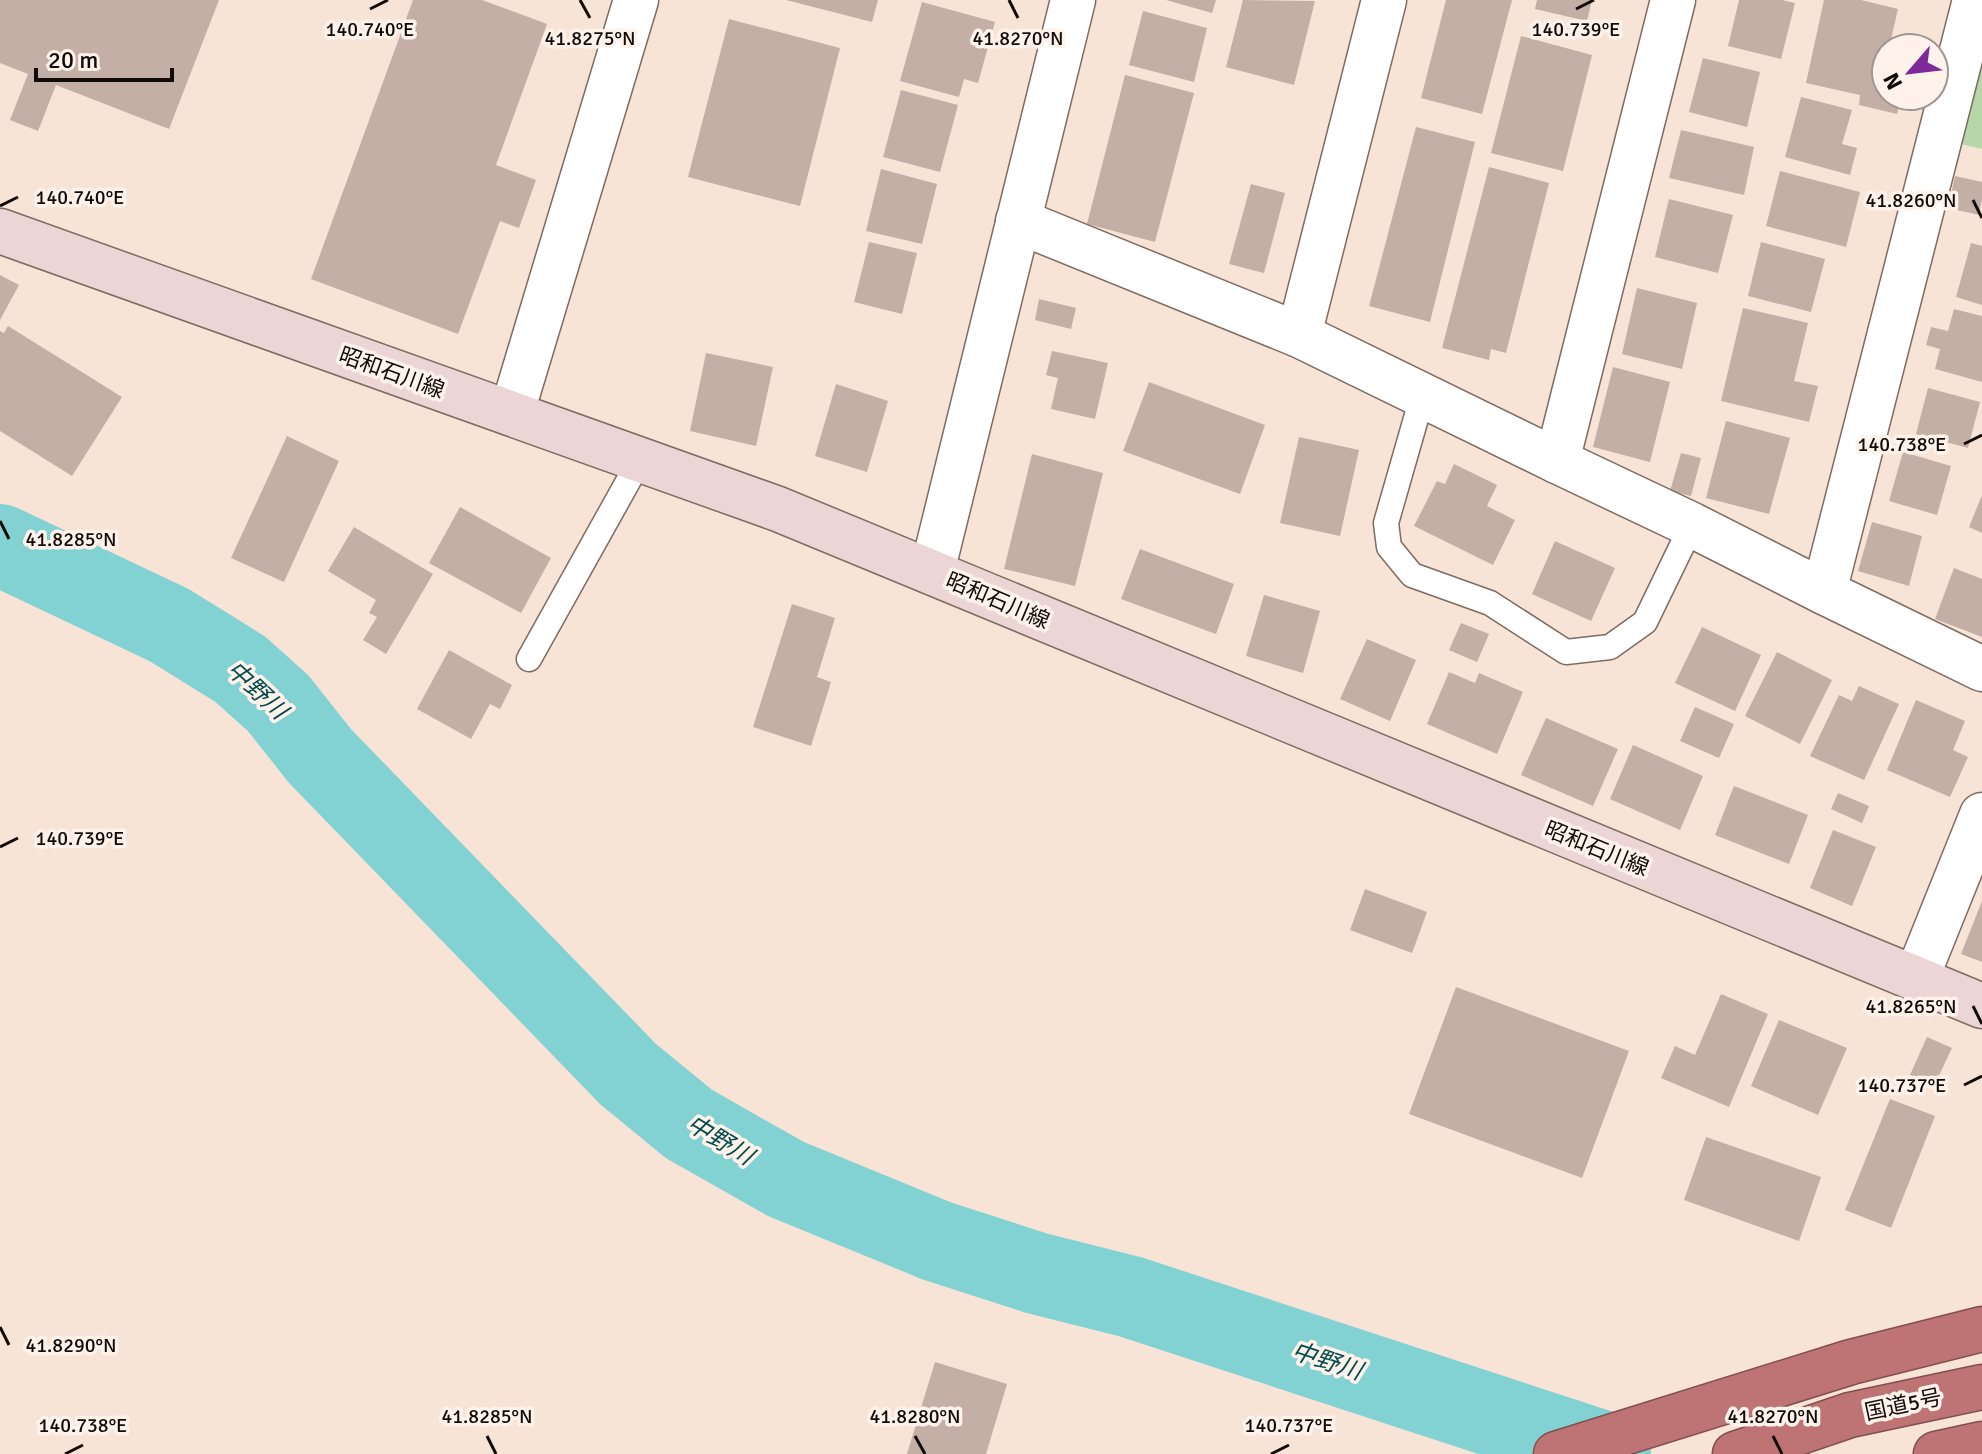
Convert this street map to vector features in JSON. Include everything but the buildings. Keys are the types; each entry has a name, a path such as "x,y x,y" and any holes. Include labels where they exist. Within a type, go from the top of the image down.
{"highway":[{"path":"1556,1454 1851,1362 1982,1329"},
{"name":"国道5号","path":"1735,1454 1850,1415 1982,1387"},
{"path":"1936,1454 1982,1444"}],"street":[{"path":"518,392 636,0"},
{"path":"932,572 1073,0"},
{"path":"1299,335 1384,0"},
{"path":"1557,461 1673,0"},
{"path":"1824,592 1975,0"},
{"path":"1018,221 1299,335 1982,669"},
{"name":"昭和石川線","path":"0,231 778,509 1982,1006"},
{"path":"1916,979 1982,815"}],"lane":[{"path":"1423,394 1386,523 1389,547 1412,575 1490,603 1566,652 1610,647 1645,622 1692,525"},
{"path":"529,659 640,460"}],"green space":[{"path":"1982,60 1982,149 1961,144"}],"waterway":[{"name":"中野川","path":"0,545 169,625 240,669 278,703 320,756 628,1074 689,1124 786,1179 937,1241 1036,1273 1131,1297 1610,1454"}]}
